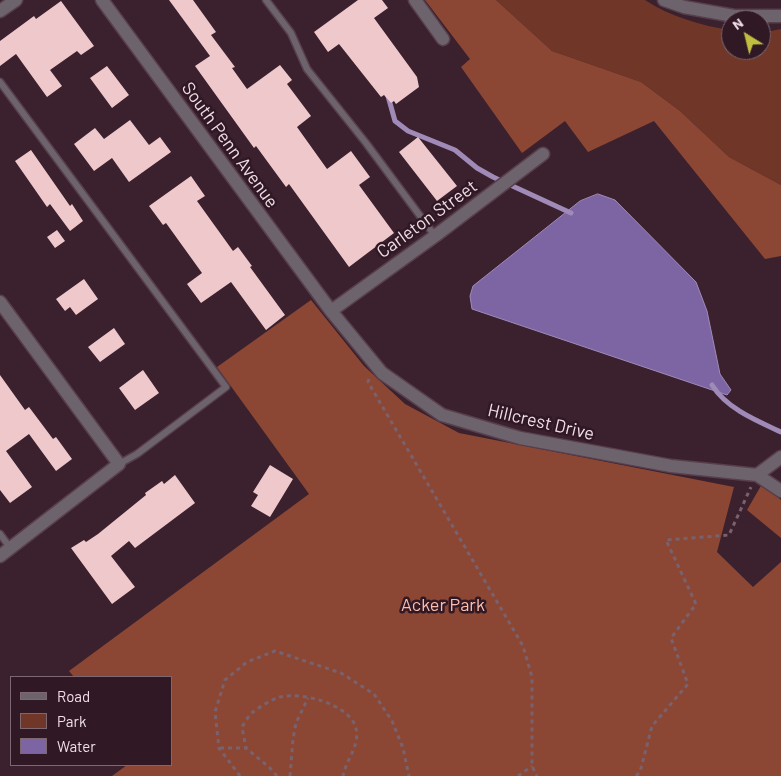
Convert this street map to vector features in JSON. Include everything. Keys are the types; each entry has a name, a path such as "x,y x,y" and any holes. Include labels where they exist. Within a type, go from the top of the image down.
{"street":[{"path":"0,11 16,0"},
{"name":"South Penn Avenue","path":"102,0 331,310"},
{"path":"415,0 443,39"},
{"path":"664,0 684,7 734,16 781,16"},
{"name":"Carleton Street","path":"331,310 435,236 543,154"},
{"path":"0,302 119,464 5,552"},
{"name":"Hillcrest Drive","path":"331,310 382,373 442,415 512,436 671,466 756,475"},
{"path":"781,457 756,475 781,491"}],"lane":[{"path":"266,0 291,33 307,69 366,143 435,236"},
{"path":"0,82 226,387 137,454 119,464"},
{"path":"0,534 5,552"}],"path":[{"path":"375,364 368,382 523,646 532,677 532,766 537,776"},
{"path":"636,776 640,772 652,726 688,684 671,638 696,604 666,540 728,535 756,475"},
{"path":"240,776 219,748 215,712 225,680 247,662 275,651 341,673 374,694 392,721 404,748 409,776"},
{"path":"246,748 242,727 252,712 279,697 297,696 327,702 346,714 355,725 357,741 342,776"},
{"path":"290,776 296,723 308,698"},
{"path":"219,748 246,748 270,767 277,776"},
{"path":"518,776 532,766"}],"green space":[{"path":"425,0 496,0 552,51 641,82 680,111 729,157 781,185 781,256 765,259 654,121 588,152 565,121 522,153 461,67 470,59"},
{"path":"496,0 645,0 664,11 686,20 721,28 721,60 771,60 771,31 781,29 781,185 729,157 680,111 641,82 552,51"},
{"name":"Acker Park","path":"311,300 364,366 405,404 459,433 734,487 717,552 753,587 781,562 781,776 112,776 126,766 172,766 172,676 73,676 69,671 309,494 217,367"},
{"path":"762,484 781,500 781,538 747,510"}],"water":[{"path":"598,194 615,200 696,282 707,311 720,374 731,390 727,395 472,309 470,296 473,286 580,201"}],"building":[{"path":"169,0 193,0 216,32 211,35 235,67 232,68 247,89 280,65 292,80 287,84 311,116 297,127 327,169 351,151 370,177 359,185 394,233 349,267 289,184 286,187 256,146 254,148 195,66 210,56"},
{"path":"358,0 382,0 388,8 374,18 417,77 419,87 396,104 394,101 391,103 384,95 381,97 339,44 328,52 314,32"},
{"path":"61,1 94,46 81,55 77,51 50,70 62,86 47,97 16,54 0,66 0,41 34,16 36,19"},
{"path":"107,66 129,95 112,108 90,78"},
{"path":"130,120 149,145 160,137 171,152 129,182 112,158 94,171 74,144 95,128 104,139"},
{"path":"418,137 457,186 437,201 399,152"},
{"path":"31,150 70,206 72,204 83,221 70,231 50,204 47,207 15,161"},
{"path":"191,176 205,196 197,201 233,251 238,247 252,266 250,267 285,315 266,330 231,282 201,303 187,284 202,273 166,223 163,225 149,206"},
{"path":"57,230 65,241 55,248 47,237"},
{"path":"84,279 98,299 76,315 70,307 65,311 56,299"},
{"path":"114,328 125,344 100,362 88,347"},
{"path":"143,370 159,393 135,410 119,388"},
{"path":"0,375 25,410 29,407 53,439 56,437 72,459 56,471 29,434 6,451 32,487 10,503 0,490"},
{"path":"270,465 293,479 270,517 251,506 258,495 253,492"},
{"path":"175,475 195,503 135,548 129,541 111,556 135,587 112,604 71,548 84,540 86,542 98,534 146,495 145,493 162,481 164,484"}],"waterway":[{"path":"388,96 395,121 408,131 455,150 477,168 493,177 571,213"},
{"path":"712,385 734,408 781,432"}]}
